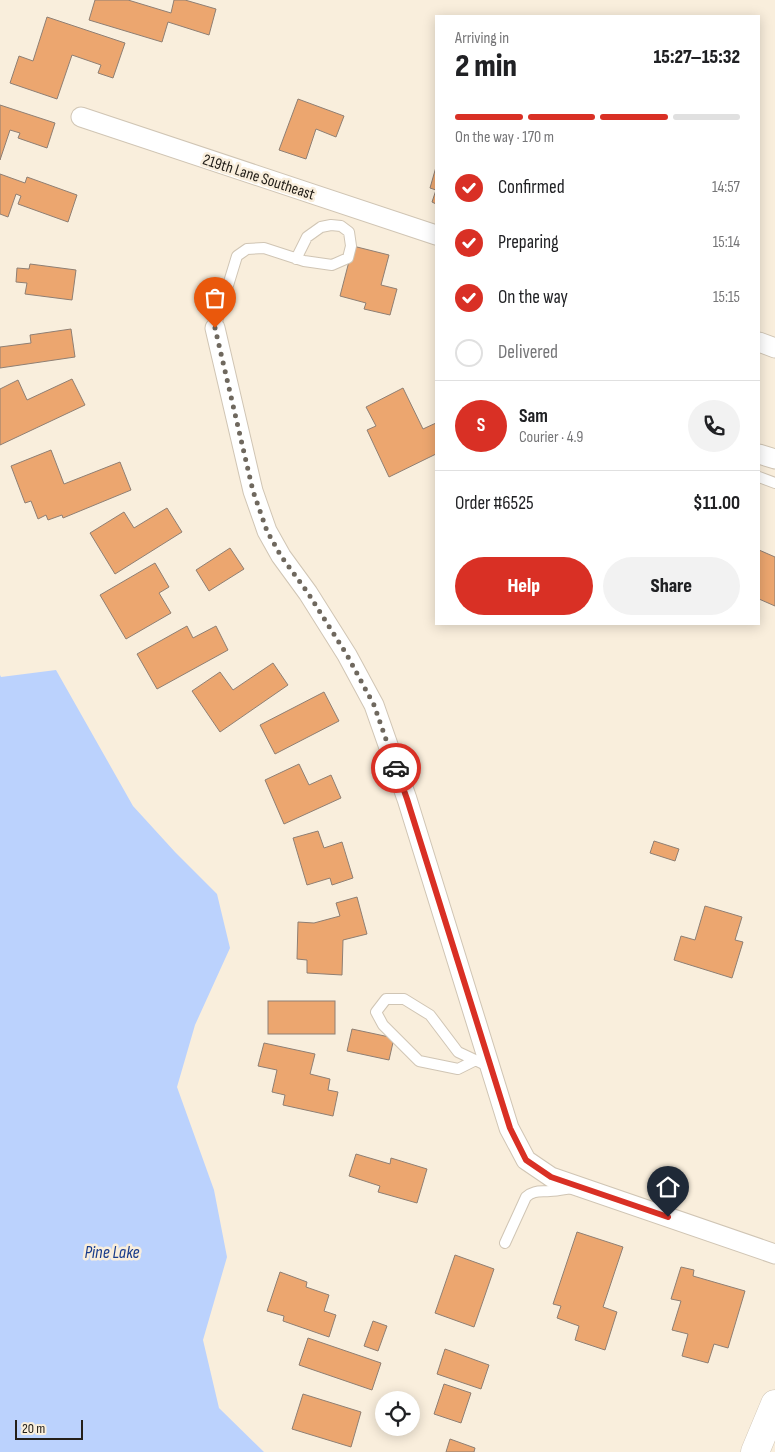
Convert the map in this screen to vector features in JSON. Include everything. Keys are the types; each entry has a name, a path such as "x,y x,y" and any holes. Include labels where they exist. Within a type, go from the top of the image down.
{"street":[{"name":"219th Lane Southeast","path":"81,117 435,235"},
{"path":"215,328 253,491 267,531 281,556 308,593 347,655 374,705 407,799 483,1064 510,1128 526,1160 551,1177 775,1254"},
{"path":"760,342 775,348"},
{"path":"760,454 775,459"},
{"path":"755,1452 775,1404"}],"lane":[{"path":"215,328 237,256 247,249 264,248 296,259 304,261 332,265 348,258 351,246 349,232 341,226 322,227 307,236 296,259"},
{"path":"760,477 775,483"},
{"path":"404,999 430,1015 458,1052 483,1064 458,1069 419,1061 382,1025 376,1012 386,1000 404,999"},
{"path":"505,1242 526,1197 538,1191 578,1187"}],"water":[{"name":"Pine Lake","path":"56,670 133,806 217,894 230,948 195,1025 177,1087 214,1190 227,1257 203,1340 219,1408 264,1452 0,1452 0,675 1,677"}],"building":[{"path":"95,0 128,0 171,13 174,0 185,0 216,9 209,35 168,22 162,42 89,20"},
{"path":"47,17 125,43 113,78 98,73 101,65 72,55 57,99 10,83 19,56 33,61"},
{"path":"298,99 344,116 336,137 316,129 306,159 279,150"},
{"path":"0,105 55,123 47,148 18,138 20,133 10,130 0,160"},
{"path":"435,170 435,190 430,188"},
{"path":"0,174 25,183 27,177 77,195 68,222 18,204 21,196 16,194 8,217 0,214"},
{"path":"435,193 435,204 432,202"},
{"path":"353,246 389,255 381,285 397,289 390,315 364,309 366,303 340,296"},
{"path":"30,264 76,270 72,300 25,294 27,283 16,282 17,268 29,269"},
{"path":"71,329 75,357 0,368 0,347 31,343 30,335"},
{"path":"72,379 85,405 0,445 0,389 18,380 27,400"},
{"path":"403,388 423,429 435,423 435,454 389,477 367,430 376,426 366,407"},
{"path":"51,450 64,484 120,462 131,490 63,518 62,515 48,520 46,515 38,519 31,501 25,503 11,466"},
{"path":"167,508 182,532 115,574 90,533 124,512 134,528"},
{"path":"230,548 244,569 209,591 196,570"},
{"path":"760,550 775,557 775,606 760,599"},
{"path":"155,563 169,587 159,593 171,613 126,639 100,595"},
{"path":"187,626 193,638 216,626 228,650 157,689 137,654"},
{"path":"273,663 288,685 220,732 192,691 220,672 233,690"},
{"path":"324,692 339,721 275,754 260,725"},
{"path":"299,764 309,785 331,775 341,798 284,824 265,780"},
{"path":"318,831 324,848 342,842 353,878 332,885 330,878 307,885 293,838"},
{"path":"654,841 679,849 675,861 650,853"},
{"path":"357,897 367,934 343,940 342,975 307,973 307,960 297,959 298,922 314,923 340,916 336,903"},
{"path":"705,906 742,917 735,940 743,942 732,978 674,960 681,936 695,940"},
{"path":"268,1001 335,1001 335,1034 268,1034"},
{"path":"352,1029 394,1038 389,1060 347,1051"},
{"path":"264,1043 315,1054 310,1074 330,1079 328,1090 338,1092 333,1116 283,1105 285,1095 272,1092 277,1070 258,1066"},
{"path":"356,1154 390,1164 391,1158 427,1169 417,1203 378,1192 380,1186 349,1176"},
{"path":"577,1232 623,1247 603,1307 617,1312 605,1350 575,1340 579,1326 557,1318 561,1306 553,1304"},
{"path":"455,1255 494,1269 474,1327 435,1313"},
{"path":"681,1267 694,1270 693,1276 745,1291 728,1348 714,1344 708,1363 682,1356 688,1334 672,1330 681,1301 671,1299"},
{"path":"280,1272 307,1282 306,1287 329,1295 324,1311 336,1315 329,1337 283,1321 284,1316 267,1311"},
{"path":"373,1321 387,1326 378,1351 364,1346"},
{"path":"308,1338 381,1363 372,1390 299,1365"},
{"path":"445,1349 489,1365 481,1389 437,1374"},
{"path":"444,1384 471,1393 461,1423 434,1414"},
{"path":"303,1394 361,1412 351,1447 292,1429"},
{"path":"450,1439 475,1448 474,1452 446,1452"}],"way so far":[{"path":"215,328 253,491 267,531 281,556 308,593 347,655 374,705 396,768"}],"route":[{"path":"396,768 510,1128 526,1160 551,1177 668,1217"}]}
